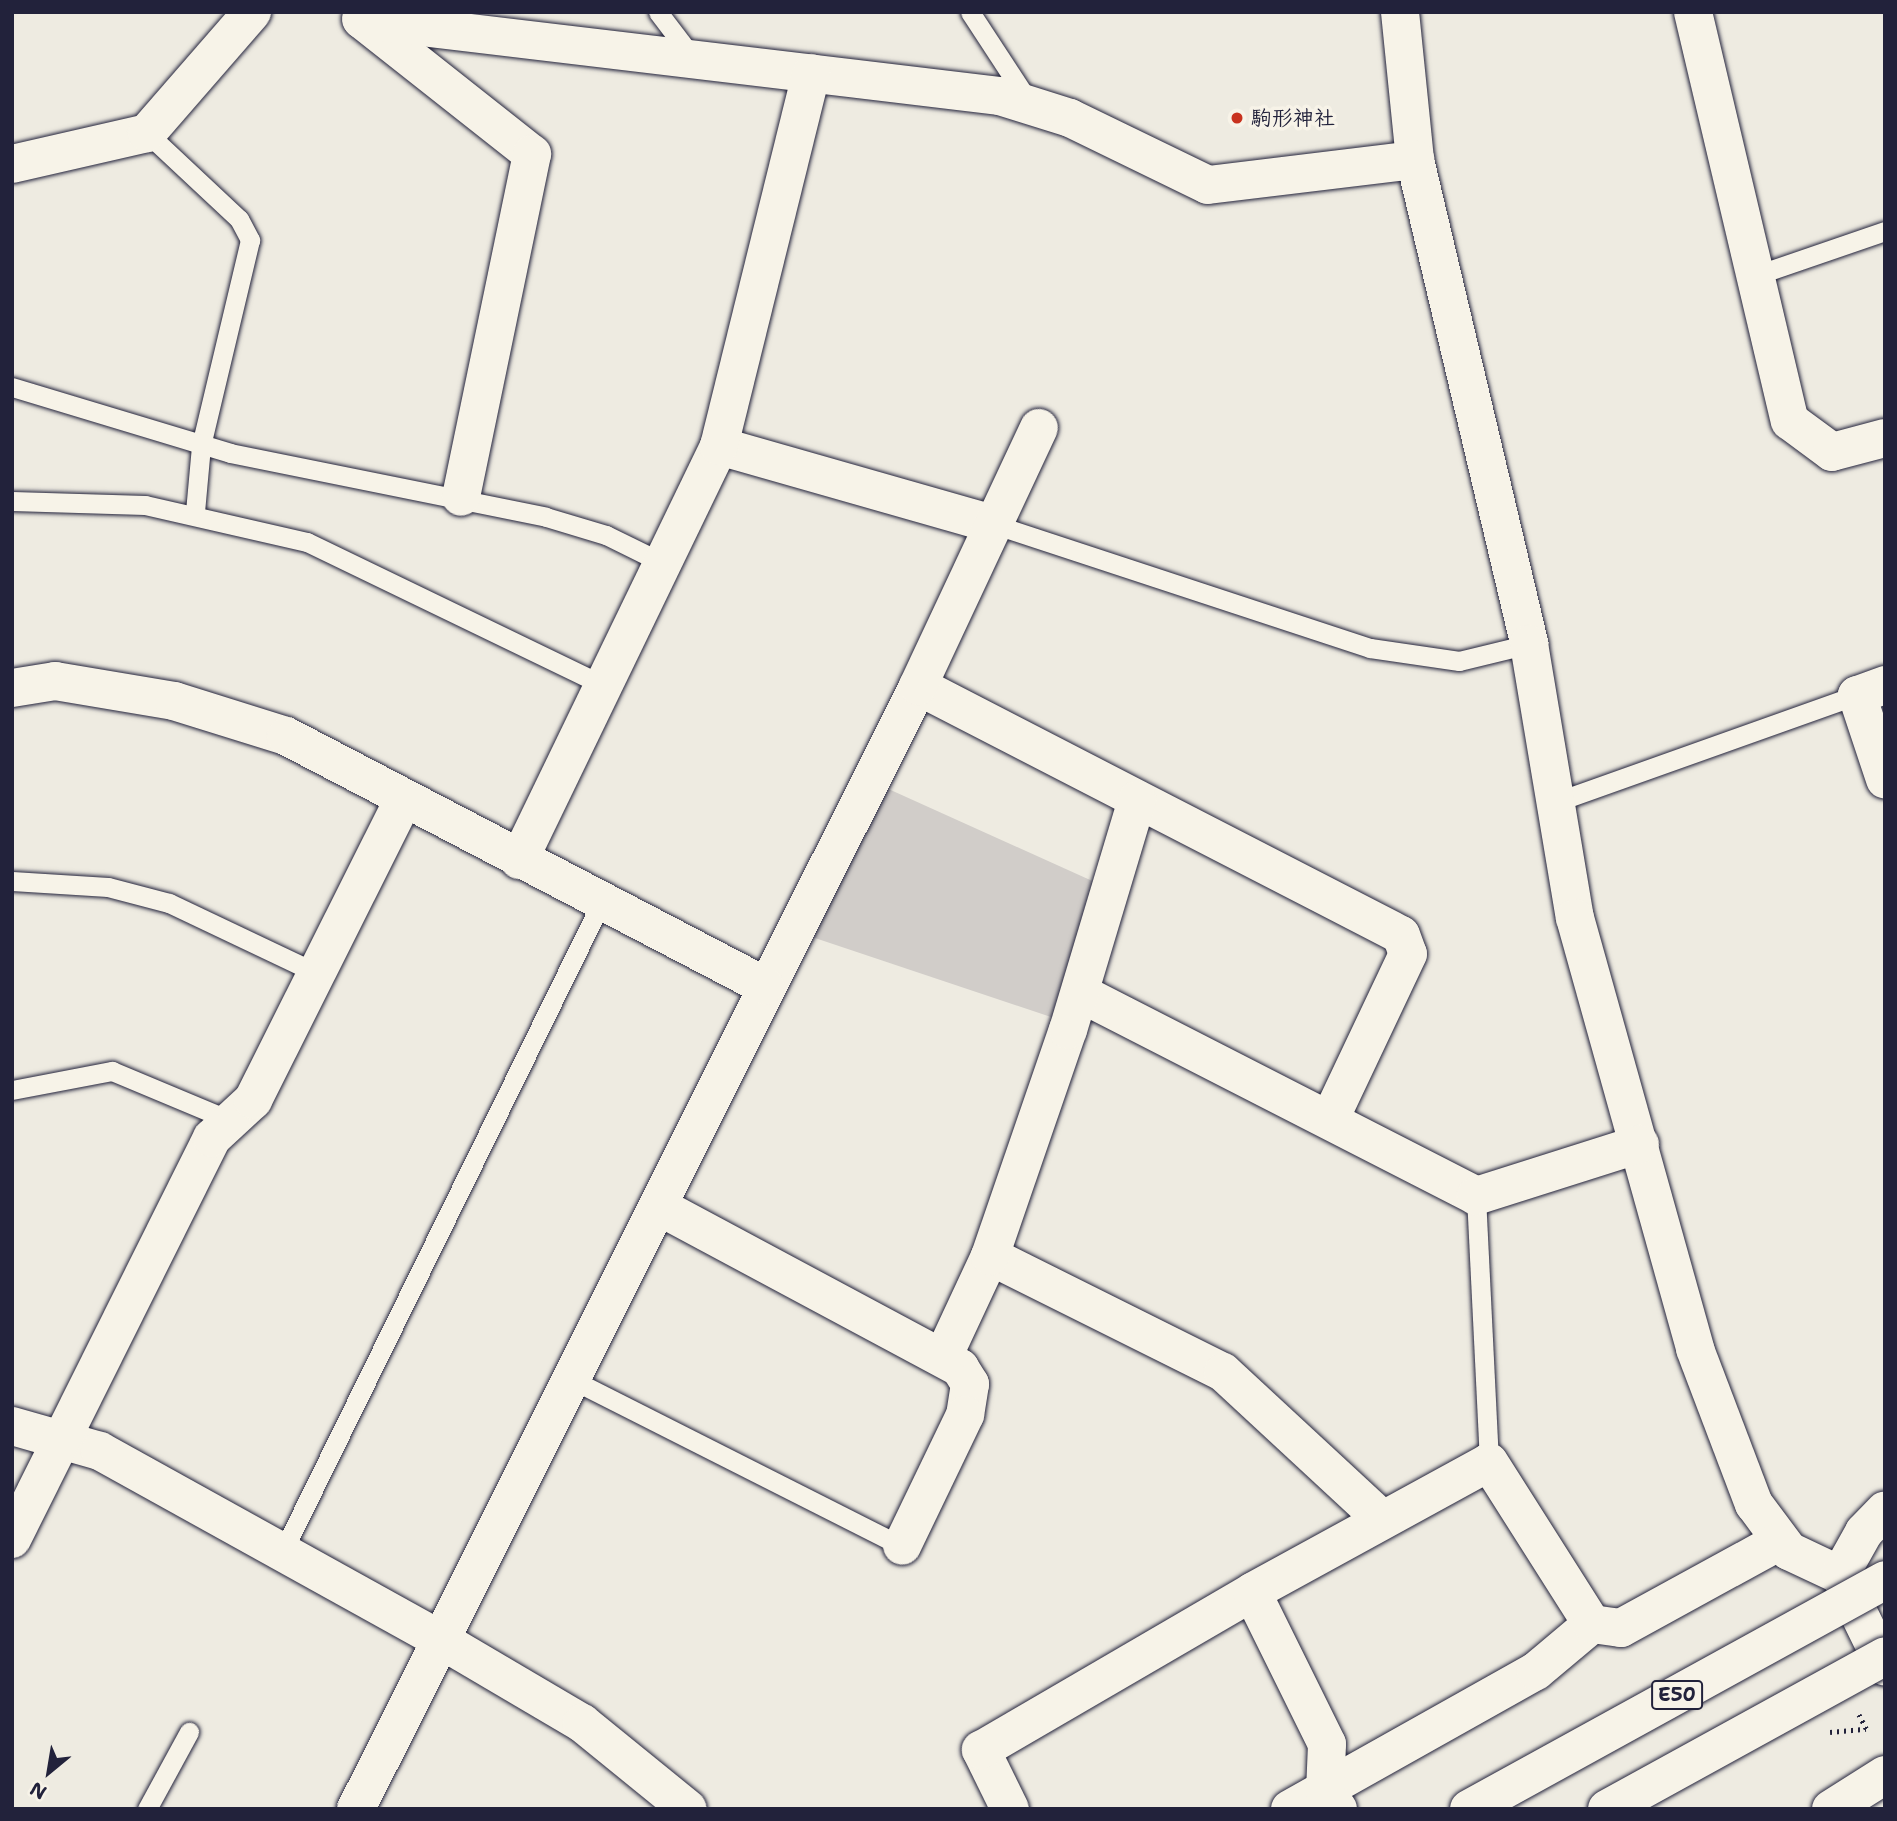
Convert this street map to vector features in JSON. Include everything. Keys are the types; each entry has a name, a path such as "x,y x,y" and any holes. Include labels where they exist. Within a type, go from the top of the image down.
{"main road":[{"path":"12,164 147,132 252,12"},
{"path":"1400,12 1415,160 1529,644 1575,918 1695,1349 1733,1461 1777,1542 1840,1575 1885,1667"},
{"path":"1693,12 1794,430 1832,452 1885,438"},
{"path":"358,16 1000,96 1031,106 1208,185 1415,160"},
{"path":"358,16 532,154 461,497"},
{"path":"519,860 665,564 719,446 811,73"},
{"path":"356,1809 573,1380 765,986 918,686 990,523 1039,428"},
{"path":"719,446 990,523"},
{"path":"12,688 55,681 174,701 286,736 600,905 765,986"},
{"path":"918,686 1401,935 1408,954 1331,1117"},
{"path":"1871,690 1885,779"},
{"path":"12,1539 60,1434 79,1407 212,1138 253,1100 314,972 403,800"},
{"path":"943,1357 990,1256 1080,993 1137,800"},
{"path":"1080,993 1331,1117 1476,1196 1640,1144"},
{"path":"658,1206 960,1368 970,1398 902,1546"},
{"path":"990,1256 1223,1372 1382,1519"},
{"path":"12,1426 60,1434 441,1640 582,1723 688,1809"},
{"path":"1010,1809 981,1750 1252,1592 1489,1462 1592,1624"},
{"path":"1840,1575 1864,1532 1885,1510"},
{"path":"1290,1809 1331,1800 1536,1671 1592,1624 1621,1628 1777,1542"},
{"name":"E50","path":"1469,1809 1885,1580"},
{"path":"1252,1592 1327,1744 1331,1800"},
{"path":"1607,1809 1885,1656"},
{"path":"1831,1809 1885,1775"}],"lane":[{"path":"658,12 694,59"},
{"path":"970,12 1031,106"},
{"path":"147,132 239,219 250,240 201,446 195,512"},
{"path":"1757,275 1885,231"},
{"path":"12,387 201,446 461,497 606,535 665,564"},
{"path":"12,501 88,499 195,512 307,542 605,686"},
{"path":"990,523 1370,648 1459,661 1529,644"},
{"path":"1556,802 1871,690"},
{"path":"12,881 81,883 169,902 314,972"},
{"path":"282,1553 600,905"},
{"path":"12,1090 112,1070 229,1120"},
{"path":"1476,1196 1489,1462"},
{"path":"573,1380 902,1546"},
{"path":"147,1809 188,1732"}],"shaded area":[{"path":"884,787 1099,884 1054,1018 809,936"}],"place":[{"name":"駒形神社","path":"1237,118"}]}
